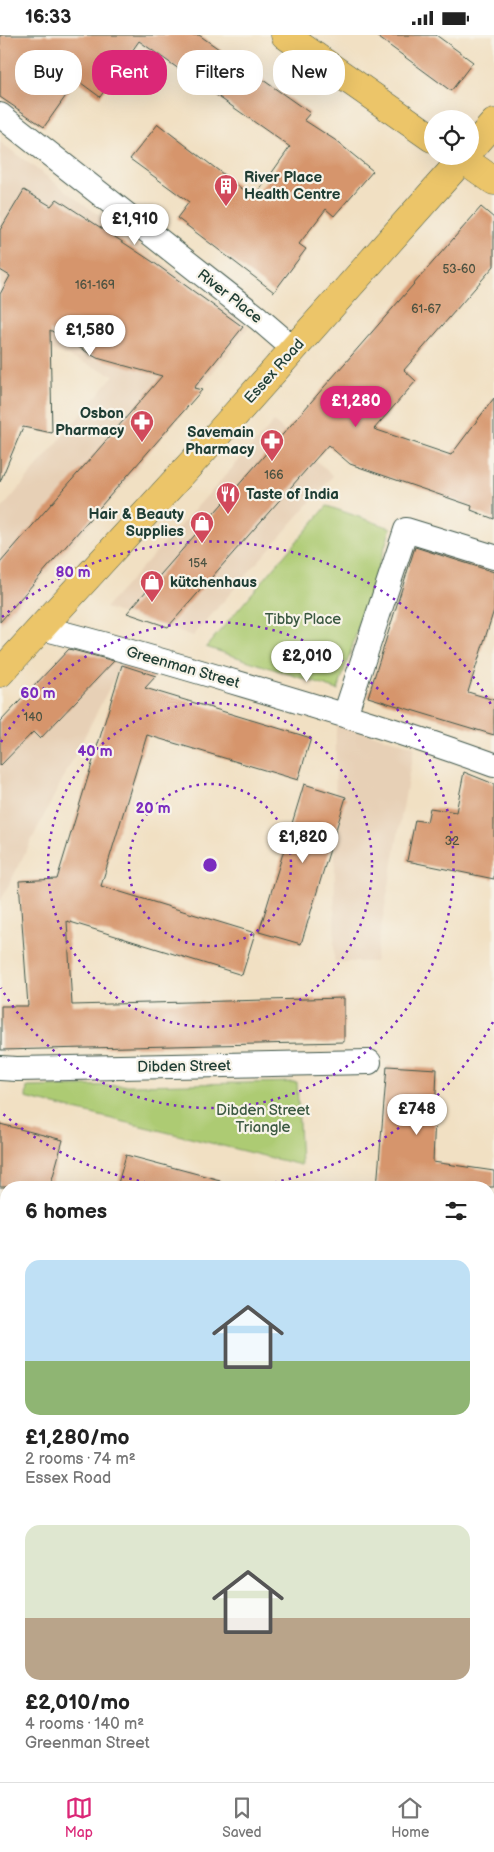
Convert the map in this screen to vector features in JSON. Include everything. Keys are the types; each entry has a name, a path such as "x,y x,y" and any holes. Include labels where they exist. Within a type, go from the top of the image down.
{"main road":[{"path":"285,35 424,132"},
{"name":"Essex Road","path":"479,139 494,123"},
{"name":"Essex Road","path":"0,673 294,349 455,165"},
{"path":"476,165 494,181"}],"street":[{"name":"River Place","path":"0,115 258,318 294,349"},
{"path":"345,715 406,530 494,557"},
{"name":"Greenman Street","path":"42,628 106,644 345,715 494,765"},
{"name":"Dibden Street","path":"0,1068 369,1062"}],"shaded area":[{"path":"0,142 249,326 121,489 0,626 0,511 114,375 0,329"},
{"path":"274,422 333,476 193,636 105,608"},
{"path":"71,644 122,663 0,902 0,720"},
{"path":"336,723 414,747 375,962 334,962"}],"green space":[{"name":"Tibby Place","path":"327,506 391,528 338,690 206,647"},
{"name":"Dibden Street Triangle","path":"297,1082 301,1165 26,1098 27,1087"}],"building":[{"path":"0,35 199,35 220,50 177,50 177,68 167,61 167,50 152,50 139,41 133,50 92,50 92,91 82,84 82,50 15,50 15,95 66,95 44,127 0,97"},
{"path":"375,35 436,35 473,62 451,91"},
{"path":"263,80 273,87 273,95 284,95 310,113 304,120 335,140 373,171 334,216 326,209 299,244 306,249 274,292 177,218 189,202 130,159 158,124 254,198 290,147 216,95 263,95"},
{"path":"24,190 51,206 57,199 153,262 243,327 194,388 202,390 0,622 0,563 162,376 97,358 50,330 52,433 23,427 0,482 0,294 10,276 0,270 0,230"},
{"path":"481,207 494,218 494,266 404,370 416,381 374,429 451,455 494,398 494,519 471,510 472,506 350,464 328,445 168,627 127,613"},
{"path":"415,547 494,572 494,610 468,692 494,700 494,735 368,697"},
{"path":"69,649 114,661 40,739 33,732 0,766 0,722"},
{"path":"122,665 156,676 145,688 311,738 298,780 147,735 101,886 255,933 242,975 67,921 72,1005 344,998 344,1042 1,1050 1,1006 28,1006 19,881 57,879"},
{"path":"464,772 494,784 494,879 407,861 415,820 427,822 430,808 456,812"},
{"path":"304,784 346,797 301,944 259,932"},
{"path":"387,1066 437,1069 433,1162 494,1171 494,1181 377,1181"},
{"path":"0,1124 63,1140 52,1181 0,1181"},
{"path":"126,1155 220,1180 220,1181 119,1181"}],"place":[{"name":"River Place Health Centre","path":"226,207"},
{"name":"Osbon Pharmacy","path":"142,443"},
{"name":"Savemain Pharmacy","path":"272,462"},
{"name":"Taste of India","path":"228,515"},
{"name":"Hair & Beauty Supplies","path":"202,544"},
{"name":"kütchenhaus","path":"152,603"}]}
